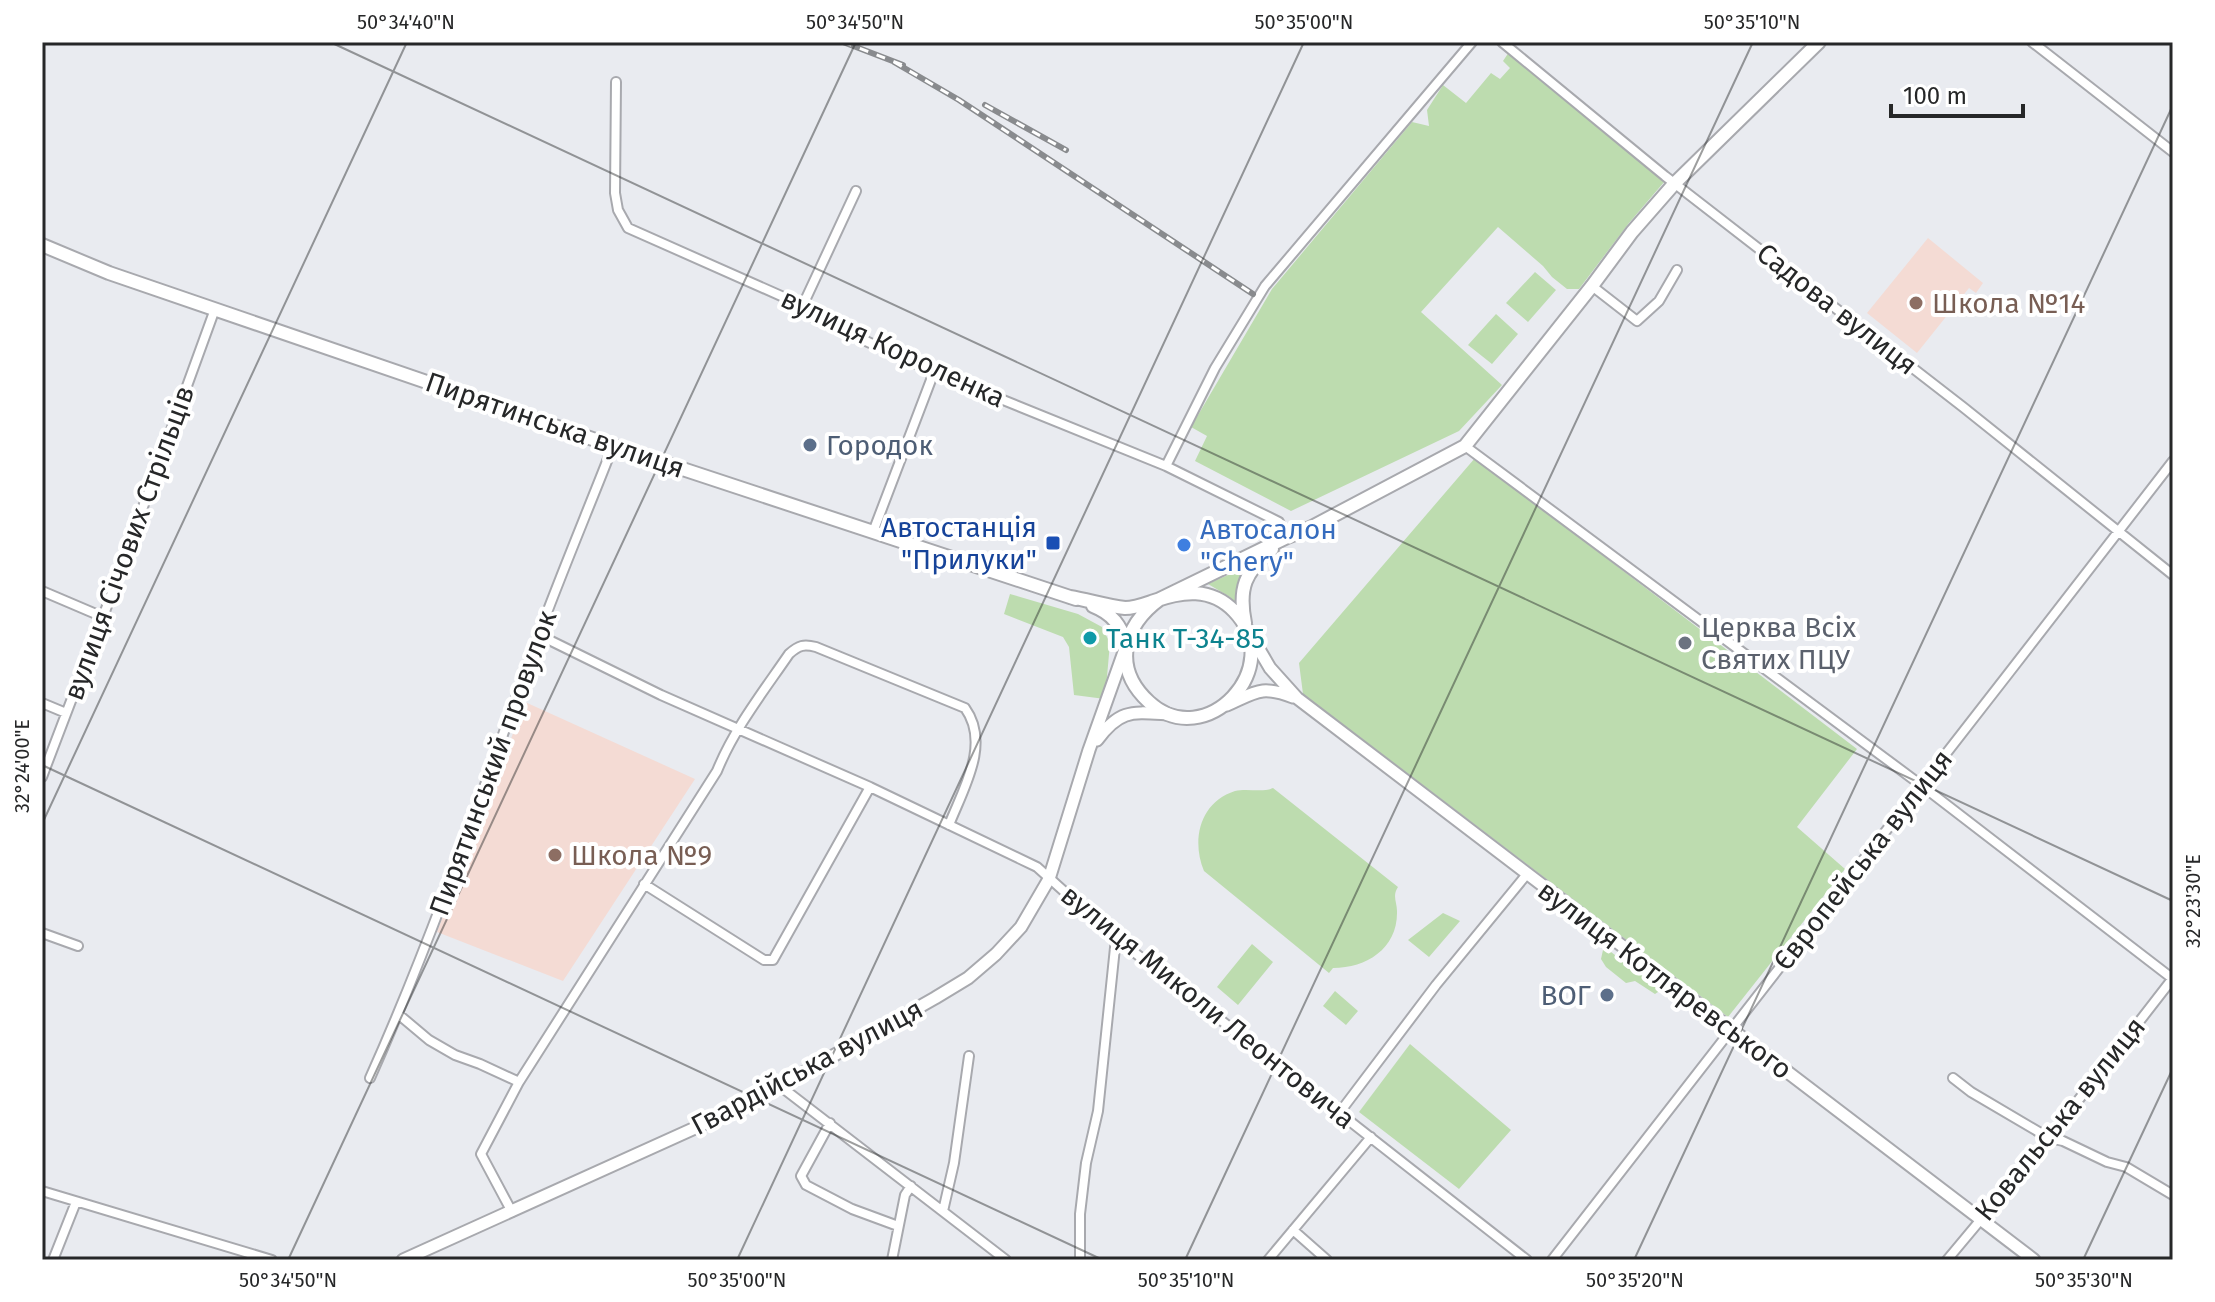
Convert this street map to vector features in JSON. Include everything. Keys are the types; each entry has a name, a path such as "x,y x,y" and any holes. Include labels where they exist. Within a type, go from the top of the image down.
{"main road":[{"path":"1169,714 1153,706 1140,694 1131,679 1127,662 1127,644 1133,625 1145,610 1160,599 1310,528 1465,446 1632,232 1674,184 1819,42"},
{"name":"Пирятинська вулиця","path":"42,245 109,273 613,446 1070,597"},
{"path":"1223,707 1246,680 1251,662 1251,644 1241,602 1248,574 1259,560 1287,537"},
{"path":"1070,597 1125,608 1179,592 1199,592 1218,599 1234,610 1245,627"},
{"path":"1070,597 1115,619 1127,644"},
{"name":"вулиця Котляревського","path":"1245,627 1270,668 1297,698 2034,1260"},
{"name":"Гвардійська вулиця","path":"403,1260 419,1257 434,1246 695,1128 780,1086 968,978 1021,927 1049,879 1089,750 1127,644"},
{"path":"1089,750 1108,725 1121,716 1140,713 1187,717 1206,715 1261,689 1275,690 1297,698"}],"street":[{"path":"1166,466 1215,368 1265,286 1472,42"},
{"name":"Садова вулиця","path":"1502,42 1674,184 1800,279 2173,575"},
{"path":"2032,42 2173,152"},
{"name":"вулиця Короленка","path":"616,82 615,193 618,210 628,228 797,303 813,317 934,372 1166,466 1279,522 1287,537"},
{"path":"802,307 856,191"},
{"path":"1592,286 1637,321 1659,301 1677,270"},
{"name":"вулиця Січових Стрільців","path":"42,777 215,309"},
{"path":"873,532 934,372"},
{"name":"Пирятинський провулок","path":"370,1078 467,835 539,635 613,446"},
{"path":"1465,446 1921,785 2173,979"},
{"name":"Європейська вулиця","path":"1552,1260 2173,461"},
{"path":"42,591 103,617"},
{"name":"вулиця Миколи Леонтовича","path":"539,635 661,695 870,787 1037,867 1116,938 1527,1260"},
{"path":"512,1212 481,1154 519,1082 717,771 738,729 796,647 804,644 816,647 965,708 972,717 977,738 975,756 949,825"},
{"path":"42,703 66,713"},
{"path":"644,884 764,960 773,960 870,787"},
{"path":"1340,1112 1436,985 1527,874"},
{"path":"42,933 78,946"},
{"path":"1080,1260 1080,1214 1086,1163 1098,1111 1116,938"},
{"name":"Ковальська вулиця","path":"1947,1260 2049,1138 2173,979"},
{"path":"398,1014 429,1040 455,1055 519,1082"},
{"path":"943,1211 954,1163 969,1056"},
{"path":"1953,1078 2049,1138 2126,1167 2173,1195"},
{"path":"780,1086 1006,1260"},
{"path":"830,1123 801,1176 806,1185 852,1209 898,1226"},
{"path":"1268,1260 1371,1137"},
{"path":"892,1260 905,1195 911,1186"},
{"path":"42,1191 272,1260"},
{"path":"53,1260 76,1202"},
{"path":"1293,1230 1327,1260"},
{"path":"434,1246 434,1260"}],"shaded area":[{"name":"Школа №14","path":"1928,238 1983,283 1976,293 1969,288 1917,353 1867,313"},
{"name":"Школа №9","path":"525,702 695,779 563,981 437,932"}],"green space":[{"path":"1509,52 1665,181 1579,289 1567,289 1498,227 1421,312 1502,385 1459,431 1291,511 1195,461 1207,436 1191,427 1272,289 1412,122 1429,126 1427,110 1443,85 1466,103 1491,73 1500,79 1510,68 1503,61"},
{"path":"1535,272 1556,290 1528,322 1506,303"},
{"path":"1496,314 1518,334 1492,364 1468,345"},
{"path":"1475,458 1857,749 1797,827 1845,869 1728,1017 1303,694 1299,663"},
{"path":"1248,566 1237,596 1237,607 1230,597 1208,584"},
{"path":"1010,594 1078,614 1102,627 1110,643 1105,699 1074,695 1069,647 1063,637 1004,614"},
{"path":"1273,788 1398,887 1395,896 1396,924 1392,936 1368,960 1333,968 1329,973 1204,871 1198,847 1206,813 1223,796 1235,791"},
{"path":"1443,913 1460,921 1429,957 1408,940"},
{"path":"1252,944 1273,962 1238,1005 1217,987"},
{"path":"1607,949 1659,988 1658,992 1655,994 1635,981 1626,983 1606,967 1601,959 1603,950"},
{"path":"1335,991 1358,1011 1346,1025 1323,1006"},
{"path":"1410,1044 1511,1130 1459,1189 1359,1112"}],"railway":[{"path":"843,42 903,65"},
{"path":"894,62 959,100 1253,294"},
{"path":"985,105 1066,150"}],"place":[{"name":"Школа №14","path":"1916,303"},
{"name":"Городок","path":"810,445"},
{"name":"Автостанція \"Прилуки\"","path":"1053,543"},
{"name":"Автосалон \"Chery\"","path":"1184,545"},
{"name":"Танк Т-34-85","path":"1090,638"},
{"name":"Церква Всіх Святих ПЦУ","path":"1685,643"},
{"name":"Школа №9","path":"555,855"},
{"name":"ВОГ","path":"1607,995"}]}
